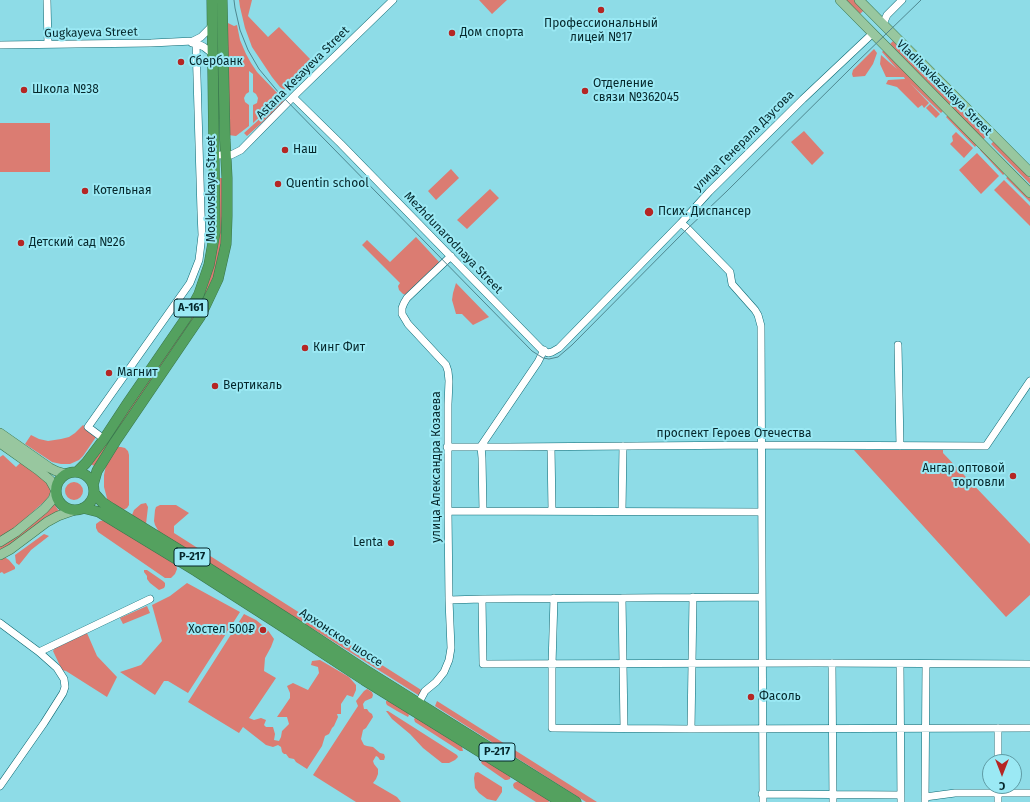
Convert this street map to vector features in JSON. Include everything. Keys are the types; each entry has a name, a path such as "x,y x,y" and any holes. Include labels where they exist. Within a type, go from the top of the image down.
{"highway":[{"name":"Moskovskaya Street","path":"77,472 86,463 104,439 186,318 199,294 209,265 215,232 212,0"},
{"name":"Moskovskaya Street","path":"94,489 97,471 200,317 216,285 226,244 227,229 222,0"},
{"path":"77,472 90,478 94,489 90,502 79,509 67,509 63,507 56,498 55,491 56,484 59,479 66,474 77,472"},
{"name":"Архонское шоссе","path":"94,489 102,502 291,621 367,671 416,707 561,802"},
{"name":"Архонское шоссе","path":"79,509 99,512 248,604 364,680 416,707 576,802"}],"main road":[{"name":"Vladikavkazskaya Street","path":"840,0 1030,193"},
{"name":"Vladikavkazskaya Street","path":"859,0 1030,172"},
{"name":"улица Генерала Дзусова","path":"873,33 883,24"},
{"path":"0,433 50,468 66,474"},
{"path":"0,443 50,480 55,491 53,499 44,509 16,532 0,542"},
{"path":"0,555 11,549 47,522 58,516 79,509"}],"street":[{"path":"47,0 48,44"},
{"name":"Astana Kesayeva Street","path":"214,155 231,155 241,150 393,0"},
{"name":"улица Генерала Дзусова","path":"883,24 887,16 902,0"},
{"name":"Gugkayeva Street","path":"0,45 182,41 193,40 201,37 212,26"},
{"name":"улица Генерала Дзусова","path":"552,352 559,348 747,154 873,33"},
{"name":"Gugkayeva Street","path":"182,41 204,47 213,54"},
{"path":"104,439 88,427 190,283 199,260 202,219 196,44"},
{"name":"Mezhdunarodnaya Street","path":"293,97 541,349 552,352"},
{"path":"681,223 730,272 732,284 755,310 761,326 762,798 901,798 900,664"},
{"name":"улица Александра Козаева","path":"416,707 425,692 444,672 449,660 451,648 447,447 448,371 446,365 408,324 402,314 404,303 407,298 451,256"},
{"path":"898,345 900,446"},
{"path":"483,511 481,446 538,362 544,350"},
{"name":"проспект Героев Отечества","path":"447,447 761,445 986,446 1030,381"},
{"path":"622,511 623,446"},
{"path":"551,447 552,511"},
{"path":"448,511 761,512"},
{"path":"691,729 693,597"},
{"path":"449,600 762,597"},
{"path":"554,598 552,728 1030,728"},
{"path":"622,598 624,728"},
{"path":"39,652 150,599"},
{"path":"482,599 483,664 1030,664"},
{"path":"0,623 39,652 57,668 64,679 65,687 63,693 44,722 0,786"},
{"path":"832,663 833,798"},
{"path":"926,664 925,799 956,793 982,791"},
{"path":"998,728 998,754"}],"shaded area":[{"path":"239,0 252,0 248,16 268,37 279,27 311,60 284,90 272,77 252,47 245,28"},
{"path":"479,0 507,0 492,14"},
{"path":"844,0 854,0 864,10 859,15"},
{"path":"226,22 234,26 237,25 240,40 251,63 257,72 281,97 253,123 253,105 257,103 258,98 253,92 253,74 249,71 249,92 244,98 245,102 249,105 249,126 236,136 228,135"},
{"path":"893,41 986,136 983,140 890,44"},
{"path":"886,48 945,109 941,113 910,83 929,103 924,108 922,105 918,108 897,87 886,84 888,80 905,79 904,77 886,77 880,64 881,55 897,69 882,52"},
{"path":"874,49 877,53 873,64 865,76 853,77 853,70"},
{"path":"282,99 285,102 247,136 244,133"},
{"path":"930,104 940,114 936,118 926,108"},
{"path":"949,114 978,143 975,147 946,117"},
{"path":"0,123 50,123 50,172 0,172"},
{"path":"804,131 824,153 812,165 791,142"},
{"path":"956,132 973,148 964,158 950,144 953,141 952,136"},
{"path":"994,141 1030,178 1030,184 991,144"},
{"path":"983,147 1006,172 1003,175 980,150"},
{"path":"977,153 999,176 981,194 959,170"},
{"path":"451,169 459,178 436,200 428,191"},
{"path":"1009,176 1030,197 1030,202 1006,178"},
{"path":"218,178 222,178 223,227 221,245 213,282 198,313 96,467 89,463 210,275"},
{"path":"1004,180 1030,206 1030,226 994,190"},
{"path":"490,189 499,198 467,229 457,220"},
{"path":"416,237 440,263 406,295 399,290 398,286 400,283 362,245 367,240 390,262"},
{"path":"456,283 489,317 473,325 462,314 456,314 452,300"},
{"path":"83,425 96,437 83,456 79,460 70,464 52,462 25,444 31,435 48,441 69,437"},
{"path":"116,447 125,448 129,455 129,505 123,510 108,502 104,487 106,465"},
{"path":"854,450 943,450 943,453 1030,544 1030,595 1006,617"},
{"path":"3,455 16,467 22,461 45,479 51,492 46,500 17,526 0,537 0,457"},
{"path":"74,482 80,485 83,491 80,497 74,500 68,497 65,491 68,485"},
{"path":"146,503 148,507 146,524 132,515 134,510 141,504"},
{"path":"54,504 59,511 0,552 0,545"},
{"path":"160,505 176,505 189,513 174,526 174,533 426,693 423,698 159,532 154,521 156,507"},
{"path":"105,520 110,521 176,565 177,569 175,574 171,578 165,578 98,532 96,524"},
{"path":"44,534 49,536 31,550 19,565 16,563 15,555"},
{"path":"0,558 6,558 9,560 15,569 4,574 2,572 0,573"},
{"path":"144,570 147,570 163,581 165,583 164,588 159,590 150,583"},
{"path":"187,583 240,612 188,693 168,681 164,681 155,695 120,672 141,665 162,641 152,605 170,596"},
{"path":"147,606 150,613 123,624 120,618"},
{"path":"244,614 256,620 267,629 274,639 265,658 264,671 276,678 249,718 254,720 261,718 266,720 264,725 266,727 273,727 275,734 274,740 279,741 282,731 289,724 287,717 277,717 290,698 290,693 287,686 293,683 308,690 319,673 318,667 311,665 312,661 320,660 349,677 356,685 356,690 353,697 347,695 341,704 341,714 337,714 338,717 334,726 329,734 325,736 322,746 307,769 294,759 289,758 286,754 284,754 281,747 278,745 273,747 266,745 243,727 239,733 188,702"},
{"path":"87,633 97,656 117,677 107,697 66,671 62,670 53,651 55,648"},
{"path":"367,689 372,692 373,695 372,698 365,701 363,704 364,709 367,709 373,717 363,730 361,739 364,745 373,747 380,753 384,754 385,757 384,760 380,760 376,756 373,761 378,769 378,774 373,783 397,797 401,802 356,802 313,775 358,706 356,701"},
{"path":"386,701 389,701 408,713 408,717 387,705"},
{"path":"437,701 597,802 586,802 435,706"},
{"path":"386,711 458,757 449,763 442,763 423,748 410,734 392,719"},
{"path":"415,718 418,718 462,747 463,751 460,751 415,722"},
{"path":"484,759 511,775 510,779 505,780 482,764 481,762"},
{"path":"478,772 502,787 502,792 496,801 487,799 475,788 474,778 475,773"},
{"path":"518,781 548,799 549,802 536,802 514,788 514,783"}],"tram line":[{"path":"234,0 240,30 248,50 259,69 279,93 532,351 543,358 549,359 558,357 572,345 686,230 921,0"}],"place":[{"name":"Профессиональный лицей №17","path":"601,10"},
{"name":"Дом спорта","path":"452,33"},
{"name":"Сбербанк","path":"181,62"},
{"name":"Школа №38","path":"24,90"},
{"name":"Отделение связи №362045","path":"585,91"},
{"name":"Наш","path":"285,150"},
{"name":"Quentin school","path":"278,184"},
{"name":"Котельная","path":"85,191"},
{"name":"Псих. Диспансер","path":"649,212"},
{"name":"Детский сад №26","path":"21,243"},
{"name":"Кинг Фит","path":"305,348"},
{"name":"Магнит","path":"109,373"},
{"name":"Вертикаль","path":"215,386"},
{"name":"Ангар оптовой торговли","path":"1013,476"},
{"name":"Lenta","path":"391,543"},
{"name":"Хостел 500₽","path":"263,630"},
{"name":"Фасоль","path":"751,697"}]}
